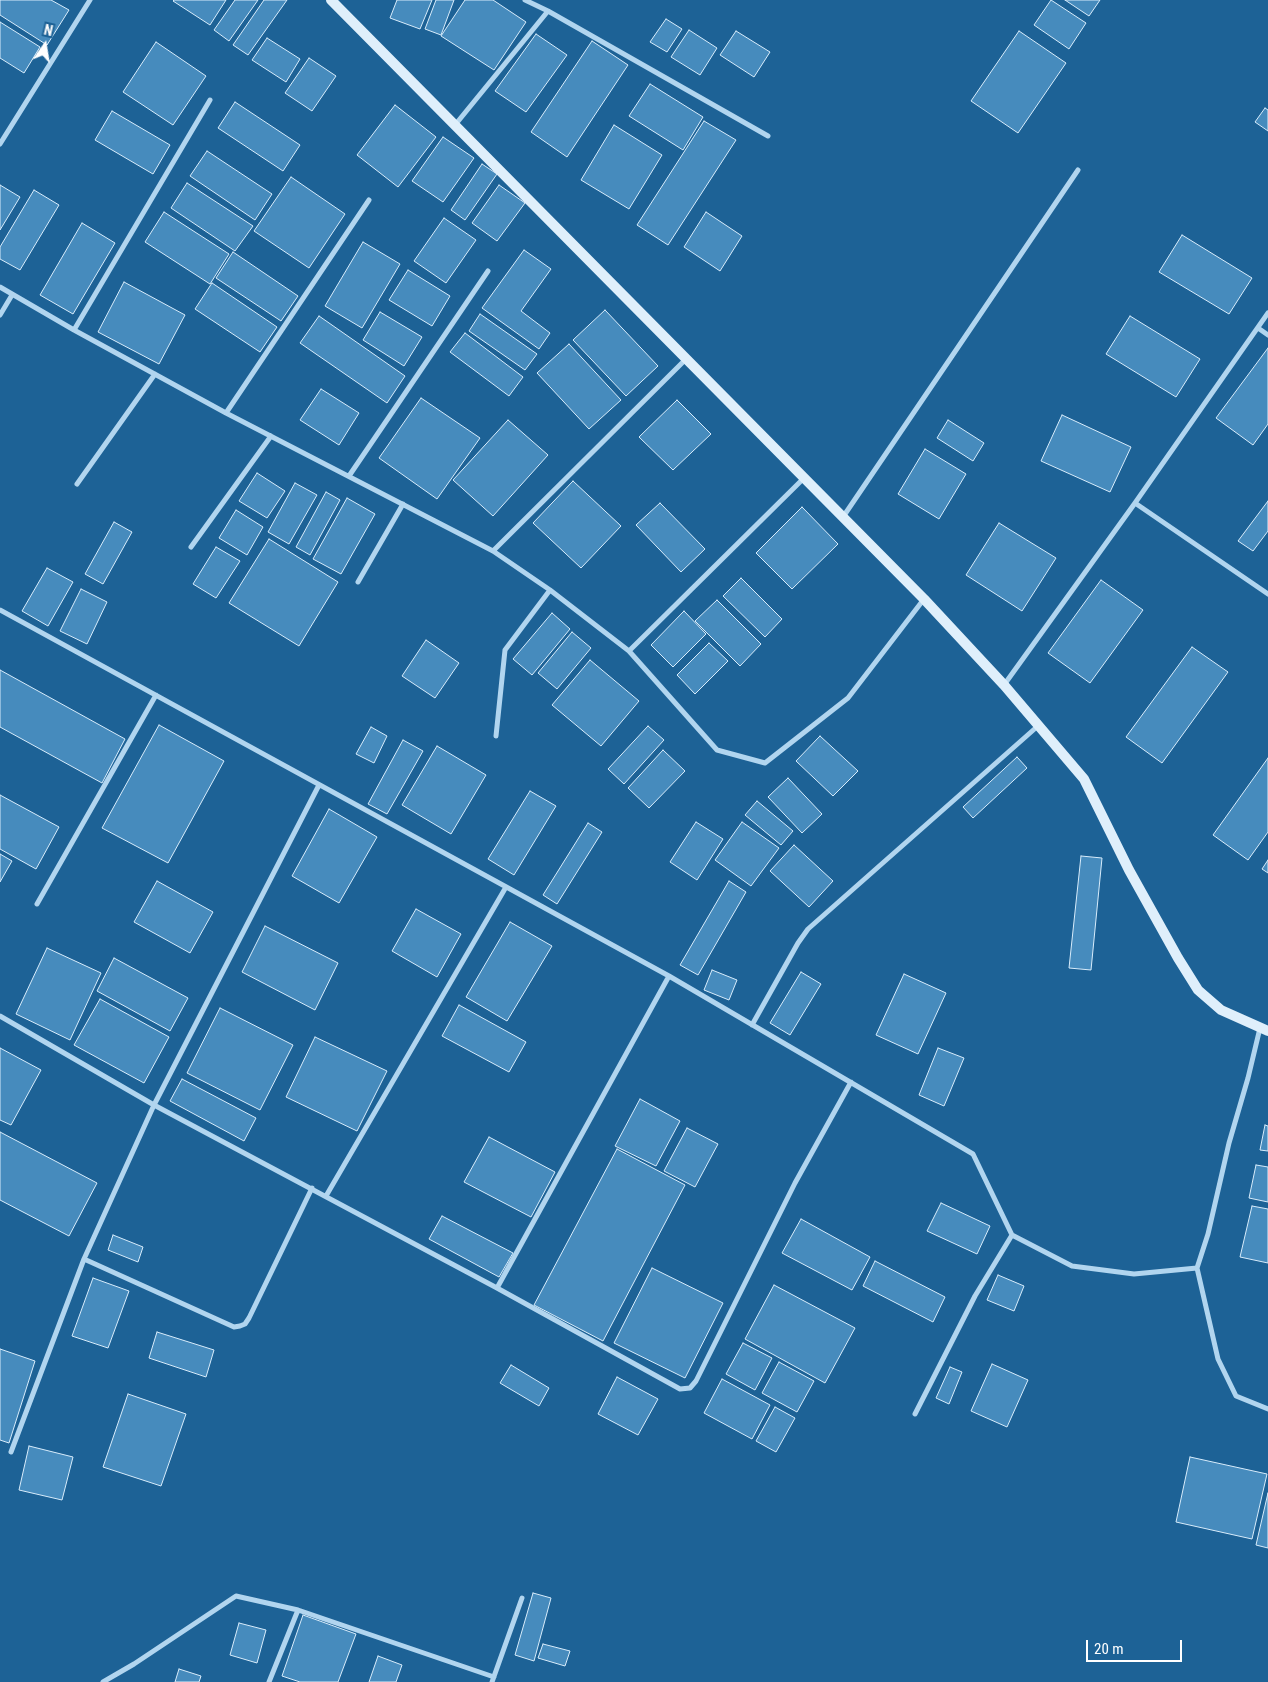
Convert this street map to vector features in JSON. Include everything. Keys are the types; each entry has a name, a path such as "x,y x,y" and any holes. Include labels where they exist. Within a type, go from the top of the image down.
{"street":[{"path":"0,144 90,0"},
{"path":"331,0 843,517 1004,685 1084,779 1129,870 1198,990 1221,1010 1264,1029 1229,1143 1208,1234 1197,1268 1218,1359 1236,1396 1268,1409"},
{"path":"525,0 548,11 768,136"},
{"path":"455,126 548,11"},
{"path":"74,330 210,100"},
{"path":"843,517 1078,170"},
{"path":"226,413 370,200"},
{"path":"349,476 488,271"},
{"path":"0,287 74,330 226,413 492,551 550,590 629,651 716,750 765,764 848,698 924,600"},
{"path":"0,315 12,295"},
{"path":"1004,685 1268,313"},
{"path":"1258,328 1268,335"},
{"path":"492,551 686,358"},
{"path":"77,484 155,374"},
{"path":"191,547 271,436"},
{"path":"629,651 804,478"},
{"path":"1135,503 1268,594"},
{"path":"358,582 402,504"},
{"path":"496,736 505,650 550,590"},
{"path":"0,610 669,976 973,1154 1012,1234 1072,1266 1134,1274 1197,1268"},
{"path":"37,904 156,695"},
{"path":"752,1025 798,943 808,929 1038,725"},
{"path":"11,1452 84,1259 154,1105 320,785"},
{"path":"326,1196 506,887"},
{"path":"498,1288 669,976"},
{"path":"0,1016 154,1105 498,1288 680,1389 690,1388 696,1381 795,1183 851,1082"},
{"path":"84,1259 234,1327 240,1326 245,1324 249,1318 312,1188"},
{"path":"915,1414 976,1296 1012,1234"},
{"path":"103,1682 134,1664 236,1596 298,1610 493,1680 522,1598"},
{"path":"268,1682 298,1610"}],"building":[{"path":"0,0 51,0 69,10 47,45 0,15"},
{"path":"174,0 226,0 210,25"},
{"path":"235,0 258,0 229,41 214,30"},
{"path":"264,0 287,0 248,55 233,45"},
{"path":"397,0 432,0 420,29 390,18"},
{"path":"436,0 454,0 441,35 425,29"},
{"path":"465,0 493,0 526,22 494,70 441,36"},
{"path":"1051,0 1086,23 1069,49 1034,25"},
{"path":"1065,0 1100,0 1089,16"},
{"path":"666,19 682,29 667,52 650,42"},
{"path":"0,22 40,47 24,73 0,58"},
{"path":"689,30 717,48 700,75 671,57"},
{"path":"736,31 770,52 754,77 720,55"},
{"path":"1019,31 1066,63 1018,133 971,101"},
{"path":"536,34 567,55 526,112 495,91"},
{"path":"267,38 300,59 286,82 252,60"},
{"path":"592,41 628,65 567,157 531,132"},
{"path":"156,42 206,76 173,125 123,92"},
{"path":"309,58 336,76 312,111 285,93"},
{"path":"650,84 703,117 683,150 629,116"},
{"path":"235,102 300,145 283,171 218,128"},
{"path":"395,105 436,137 398,187 357,155"},
{"path":"1265,108 1268,110 1268,131 1255,122"},
{"path":"112,111 170,145 153,174 95,140"},
{"path":"704,121 736,140 668,245 637,225"},
{"path":"614,125 662,155 629,209 581,180"},
{"path":"443,137 474,158 443,202 412,181"},
{"path":"207,151 272,194 255,220 190,176"},
{"path":"482,164 497,174 465,220 451,210"},
{"path":"291,177 345,214 309,268 254,231"},
{"path":"187,183 253,226 235,251 171,208"},
{"path":"0,185 20,197 0,230"},
{"path":"499,185 525,203 497,241 472,223"},
{"path":"34,190 59,205 20,270 0,259 0,247"},
{"path":"164,212 229,254 210,284 145,242"},
{"path":"706,212 742,236 720,271 684,247"},
{"path":"444,218 476,240 446,283 414,261"},
{"path":"82,223 115,243 73,314 40,295"},
{"path":"1182,235 1252,278 1229,314 1159,272"},
{"path":"363,242 400,264 362,328 325,306"},
{"path":"524,250 551,269 521,311 550,333 539,349 482,308"},
{"path":"233,252 298,296 281,321 216,278"},
{"path":"408,270 450,296 432,326 389,300"},
{"path":"124,282 185,315 159,364 98,332"},
{"path":"212,283 277,327 260,352 195,309"},
{"path":"605,310 658,366 626,396 573,340"},
{"path":"380,312 422,337 404,366 363,340"},
{"path":"480,314 537,354 525,370 469,331"},
{"path":"319,316 405,376 387,403 300,343"},
{"path":"1130,316 1200,359 1176,397 1106,354"},
{"path":"465,333 523,377 509,396 450,352"},
{"path":"569,344 621,400 589,429 537,373"},
{"path":"1268,348 1268,424 1253,445 1216,418"},
{"path":"321,389 359,413 339,445 300,420"},
{"path":"421,398 480,438 437,499 379,458"},
{"path":"677,400 711,434 673,470 639,437"},
{"path":"1062,415 1131,447 1110,492 1041,461"},
{"path":"508,420 548,455 493,516 453,480"},
{"path":"948,420 984,443 973,461 937,438"},
{"path":"925,449 966,474 939,519 898,494"},
{"path":"257,473 285,491 267,518 239,501"},
{"path":"573,481 621,526 581,568 533,523"},
{"path":"295,483 317,495 289,544 268,532"},
{"path":"326,492 340,500 310,555 296,547"},
{"path":"347,498 375,514 341,574 313,559"},
{"path":"1268,501 1268,531 1253,551 1238,541"},
{"path":"660,503 705,549 681,572 636,525"},
{"path":"802,507 838,544 792,589 756,553"},
{"path":"236,510 263,527 247,555 219,538"},
{"path":"114,522 132,532 103,584 85,574"},
{"path":"999,523 1056,558 1022,611 966,575"},
{"path":"269,539 338,582 299,646 229,603"},
{"path":"216,547 240,561 216,598 193,584"},
{"path":"47,568 73,582 48,626 22,611"},
{"path":"741,578 782,619 765,637 723,596"},
{"path":"1101,580 1143,610 1090,683 1048,653"},
{"path":"81,589 107,602 87,644 60,631"},
{"path":"717,600 761,644 740,666 695,621"},
{"path":"684,611 706,634 673,667 651,645"},
{"path":"552,613 570,629 532,675 513,659"},
{"path":"572,632 591,648 557,689 538,673"},
{"path":"426,640 459,663 435,698 402,676"},
{"path":"709,643 728,661 695,694 677,675"},
{"path":"1192,647 1228,672 1162,763 1126,737"},
{"path":"590,660 639,701 601,746 552,705"},
{"path":"0,670 125,739 102,783 0,727"},
{"path":"159,725 224,761 168,863 102,828"},
{"path":"648,726 664,740 624,784 608,769"},
{"path":"371,727 387,736 374,763 356,754"},
{"path":"820,736 858,771 833,796 796,761"},
{"path":"403,740 423,751 387,814 368,804"},
{"path":"437,746 486,775 451,834 402,805"},
{"path":"663,750 685,771 649,808 628,788"},
{"path":"1017,757 1027,768 973,818 963,807"},
{"path":"1268,758 1268,832 1248,860 1213,835"},
{"path":"788,778 822,814 802,833 768,797"},
{"path":"530,791 556,806 514,875 488,859"},
{"path":"0,795 59,827 36,869 0,849"},
{"path":"757,801 793,831 781,845 745,815"},
{"path":"329,809 377,837 339,903 292,876"},
{"path":"696,822 723,839 697,880 670,862"},
{"path":"742,822 779,848 751,886 715,860"},
{"path":"588,823 602,832 557,904 543,895"},
{"path":"794,845 833,881 809,907 770,871"},
{"path":"0,854 12,861 0,882"},
{"path":"1081,856 1102,858 1091,970 1069,968"},
{"path":"1268,860 1268,873 1262,869"},
{"path":"157,881 213,912 190,953 134,922"},
{"path":"729,881 746,892 698,975 680,965"},
{"path":"416,909 461,934 437,977 392,951"},
{"path":"510,922 552,946 507,1021 466,997"},
{"path":"265,926 338,963 315,1010 242,972"},
{"path":"47,948 101,973 70,1040 16,1014"},
{"path":"114,958 188,998 170,1031 97,991"},
{"path":"712,970 737,980 729,1000 704,990"},
{"path":"801,972 821,984 790,1035 770,1023"},
{"path":"904,974 946,993 918,1054 876,1035"},
{"path":"100,999 169,1037 144,1083 74,1045"},
{"path":"459,1005 526,1042 509,1072 442,1036"},
{"path":"220,1008 293,1045 260,1110 187,1073"},
{"path":"315,1037 387,1071 357,1131 286,1097"},
{"path":"0,1048 41,1070 11,1125 0,1120"},
{"path":"938,1048 964,1058 944,1106 919,1095"},
{"path":"182,1079 256,1118 244,1141 170,1101"},
{"path":"640,1099 680,1121 656,1166 615,1146"},
{"path":"1265,1125 1268,1126 1268,1151 1260,1150"},
{"path":"687,1128 718,1144 695,1187 664,1171"},
{"path":"0,1132 97,1183 69,1236 0,1200"},
{"path":"489,1137 555,1172 531,1217 464,1182"},
{"path":"617,1149 685,1185 603,1341 534,1305"},
{"path":"1256,1165 1268,1167 1268,1202 1249,1198"},
{"path":"941,1203 990,1226 977,1254 927,1231"},
{"path":"1252,1206 1268,1209 1268,1263 1240,1257"},
{"path":"442,1216 513,1253 499,1277 429,1239"},
{"path":"801,1219 870,1257 852,1290 782,1253"},
{"path":"113,1235 143,1247 138,1262 108,1250"},
{"path":"875,1261 945,1297 933,1322 863,1286"},
{"path":"652,1268 723,1303 685,1378 614,1343"},
{"path":"998,1275 1024,1286 1014,1311 987,1300"},
{"path":"93,1278 129,1291 108,1348 72,1336"},
{"path":"774,1285 855,1328 825,1383 745,1339"},
{"path":"157,1332 214,1350 206,1377 149,1358"},
{"path":"743,1343 772,1358 755,1390 726,1374"},
{"path":"0,1349 35,1361 9,1443 0,1440"},
{"path":"779,1362 814,1381 797,1412 762,1393"},
{"path":"992,1364 1028,1380 1007,1427 971,1411"},
{"path":"511,1365 549,1388 539,1406 500,1383"},
{"path":"950,1367 962,1372 949,1404 936,1398"},
{"path":"617,1377 658,1399 638,1435 598,1414"},
{"path":"722,1379 770,1405 752,1439 704,1413"},
{"path":"128,1394 186,1414 161,1486 103,1467"},
{"path":"775,1407 795,1418 776,1452 756,1441"},
{"path":"29,1446 73,1457 62,1500 19,1490"},
{"path":"1190,1457 1267,1474 1252,1539 1176,1522"},
{"path":"1268,1493 1268,1548 1256,1545"},
{"path":"533,1593 551,1598 534,1661 515,1655"},
{"path":"303,1615 356,1634 338,1682 300,1682 282,1676"},
{"path":"239,1623 266,1630 257,1663 230,1655"},
{"path":"543,1644 570,1651 565,1666 538,1658"},
{"path":"378,1656 402,1665 396,1682 369,1682"},
{"path":"179,1669 201,1676 199,1682 175,1682"}]}
